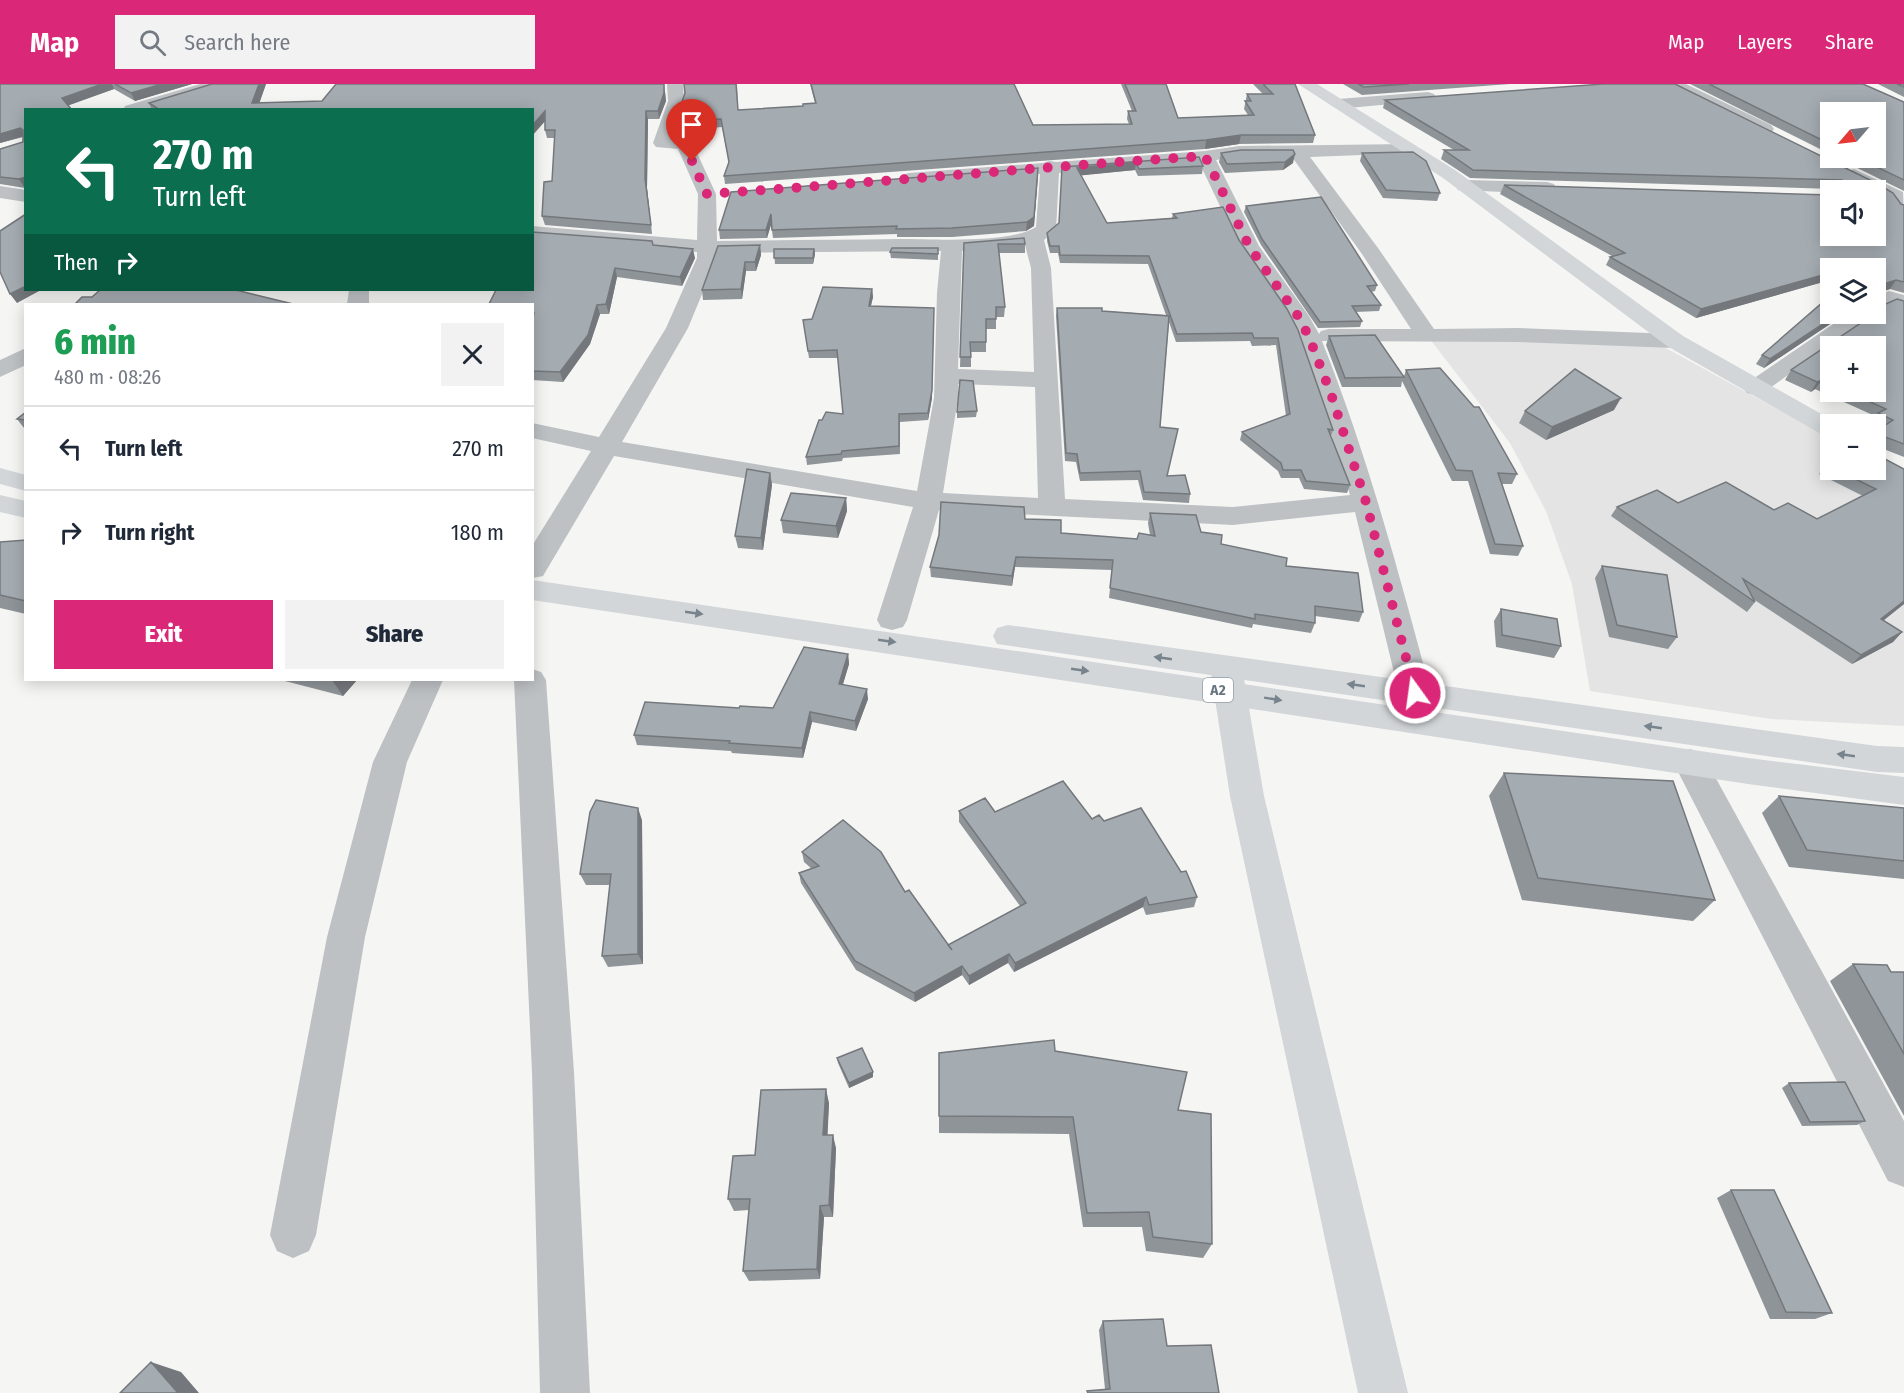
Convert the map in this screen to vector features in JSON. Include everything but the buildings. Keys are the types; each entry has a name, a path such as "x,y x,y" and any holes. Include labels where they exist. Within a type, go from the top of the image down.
{"main road":[{"path":"1306,84 1465,186 1675,341 1820,424"},
{"path":"0,476 24,482"},
{"path":"0,503 24,509"},
{"name":"A2","path":"534,569 892,620 1690,762 1904,791"},
{"name":"A2","path":"534,590 1227,679 1415,693 1877,759 1904,760"},
{"path":"1227,679 1247,796 1383,1393"}],"street":[{"path":"138,108 217,84"},
{"path":"534,567 677,328 707,258 707,247 718,193 685,144 662,143 676,101 675,84"},
{"path":"1673,84 1781,137"},
{"path":"1338,104 1447,96"},
{"path":"887,181 1239,152 1408,148"},
{"path":"1297,152 1371,252 1426,334"},
{"path":"1205,156 1249,246 1298,316 1309,337 1331,394 1366,502 1415,693"},
{"path":"534,232 707,247 952,245 1007,242 1033,238 1046,230 1050,166"},
{"path":"1844,169 1901,200"},
{"path":"1465,186 1562,189"},
{"path":"0,192 24,196"},
{"path":"1886,198 1901,200"},
{"path":"1033,238 1041,268 1052,507"},
{"path":"892,620 928,501 946,398 948,293 952,245"},
{"path":"1755,388 1846,324"},
{"path":"1309,337 1426,334 1675,341"},
{"path":"0,348 24,354"},
{"path":"0,370 24,355"},
{"path":"946,376 1045,380"},
{"path":"534,430 555,433 607,447 928,501 1233,516 1366,502"},
{"path":"293,1235 346,937 390,762 427,681"},
{"path":"530,681 553,1072 565,1393"},
{"path":"1690,762 1904,1165"}],"shaded area":[{"path":"1426,334 1653,341 1820,433 1820,480 1886,480 1886,473 1904,479 1904,726 1771,719 1590,691 1572,584 1546,511 1510,443"}],"route":[{"path":"692,161 707,194 854,184 1050,166 1205,156 1249,246 1298,316 1309,337 1331,394 1366,502 1415,693"}]}
